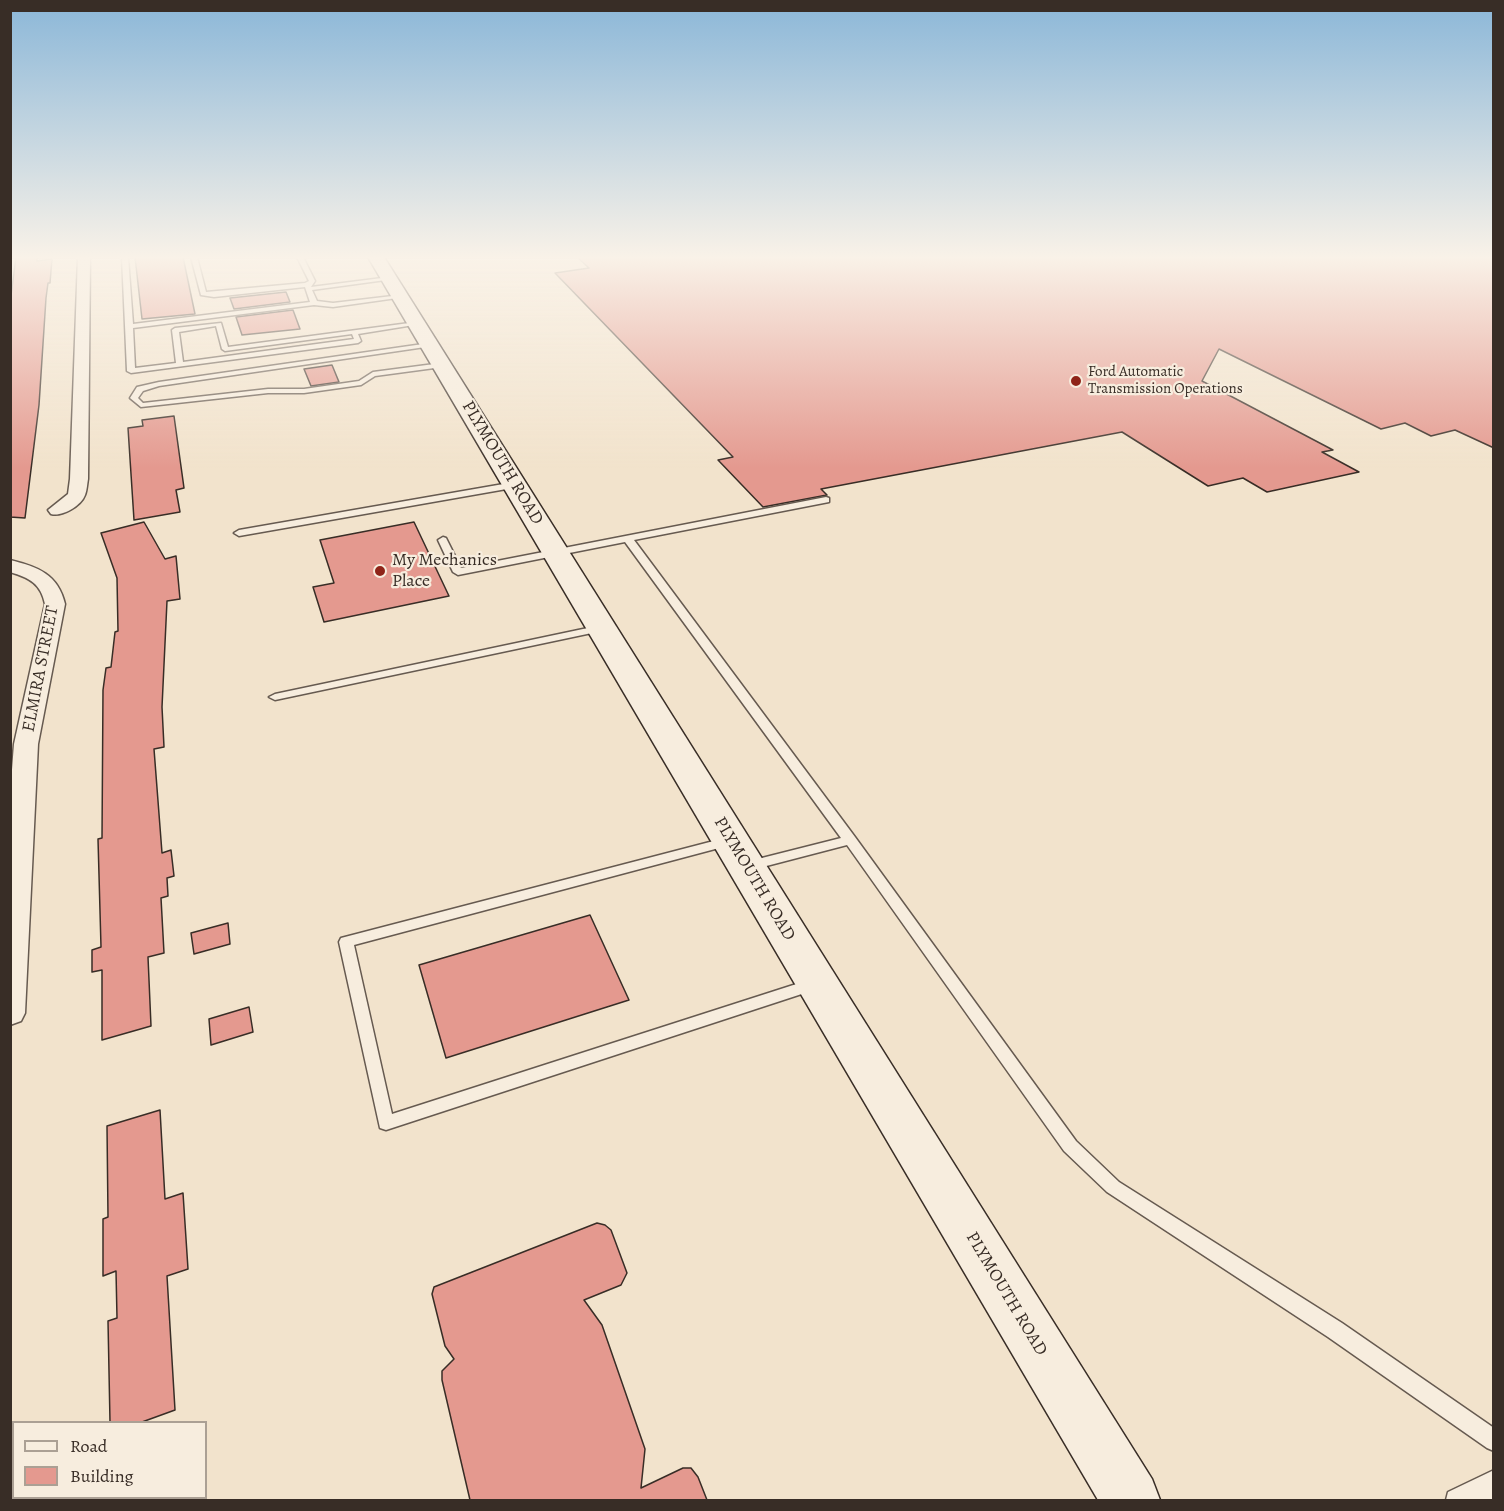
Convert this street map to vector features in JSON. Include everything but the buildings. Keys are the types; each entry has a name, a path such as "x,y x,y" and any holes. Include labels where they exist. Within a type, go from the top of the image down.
{"main road":[{"name":"PLYMOUTH ROAD","path":"419,328 1131,1500"}],"street":[{"path":"57,510 76,496 79,479 82,328"},
{"name":"ELMIRA STREET","path":"10,566 29,571 44,579 53,590 55,604 27,744 10,1013"}],"lane":[{"path":"130,328 131,371 358,340 354,332"},
{"path":"180,365 175,330 193,328"},
{"path":"220,328 225,349 354,332 430,345"},
{"path":"430,345 373,374 361,383 304,391 268,391 158,405 141,405 134,398 140,389 159,384 430,345"},
{"path":"239,533 515,485"},
{"path":"443,540 458,572 826,500"},
{"path":"628,539 850,840 1070,1146 1113,1187 1335,1330 1494,1441"},
{"path":"275,697 602,628"},
{"path":"730,840 346,942 386,1123 817,984"},
{"path":"746,866 850,840"},
{"path":"1456,1500 1489,1489"}],"place":[{"name":"Ford Automatic Transmission Operations","path":"1076,381"},
{"name":"My Mechanics Place","path":"380,571"}]}
